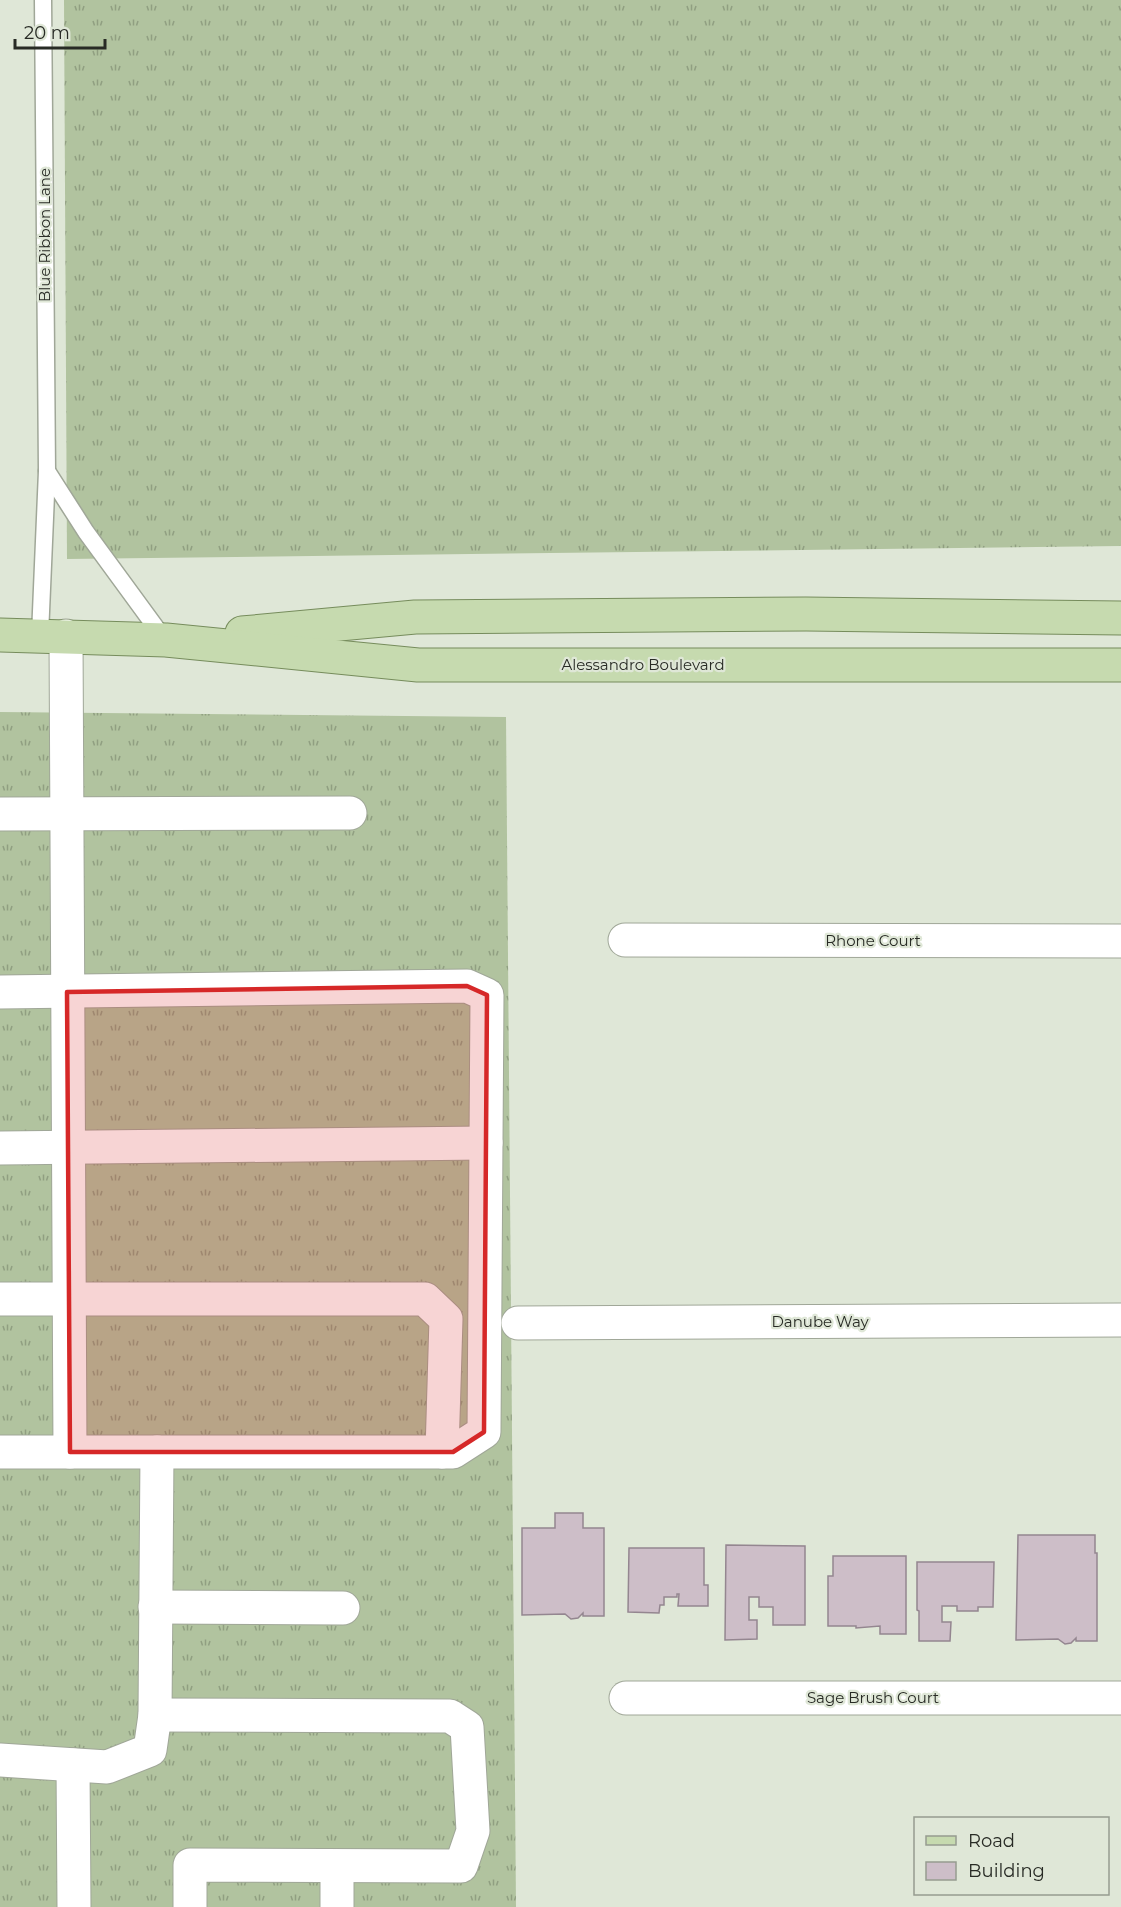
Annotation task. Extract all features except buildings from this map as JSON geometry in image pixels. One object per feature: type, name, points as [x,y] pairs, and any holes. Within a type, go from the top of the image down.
[{"type":"main road","name":"Alessandro Boulevard","points":[[165,640],[415,617],[806,614],[1121,618]]},
{"type":"main road","name":"Alessandro Boulevard","points":[[0,635],[165,640],[418,666],[1121,665]]},
{"type":"street","points":[[53,636],[67,813],[70,1452]]},
{"type":"street","points":[[0,814],[350,813]]},
{"type":"street","name":"Rhone Court","points":[[625,940],[1121,941]]},
{"type":"street","points":[[0,992],[467,986],[487,995],[484,1432],[453,1452],[0,1452]]},
{"type":"street","points":[[0,1148],[486,1143]]},
{"type":"street","points":[[0,1299],[425,1299],[446,1319],[442,1452]]},
{"type":"street","name":"Danube Way","points":[[518,1323],[1121,1320]]},
{"type":"street","points":[[0,1760],[107,1767],[150,1750],[155,1715],[157,1452]]},
{"type":"street","points":[[156,1607],[342,1608]]},
{"type":"street","name":"Sage Brush Court","points":[[626,1698],[1121,1698]]},
{"type":"street","points":[[155,1715],[450,1716],[467,1726],[473,1831],[461,1866],[190,1865],[190,1907]]},
{"type":"street","points":[[73,1765],[74,1907]]},
{"type":"street","points":[[337,1866],[337,1907]]},
{"type":"lane","name":"Blue Ribbon Lane","points":[[43,0],[47,471],[53,636]]},
{"type":"lane","points":[[47,471],[86,532],[165,640]]},
{"type":"highlighted area","points":[[467,986],[487,995],[484,1432],[453,1452],[70,1452],[67,992]]},
{"type":"green space","points":[[64,0],[1121,0],[1121,546],[67,559]]},
{"type":"green space","points":[[0,712],[506,717],[516,1907],[0,1907]]}]
